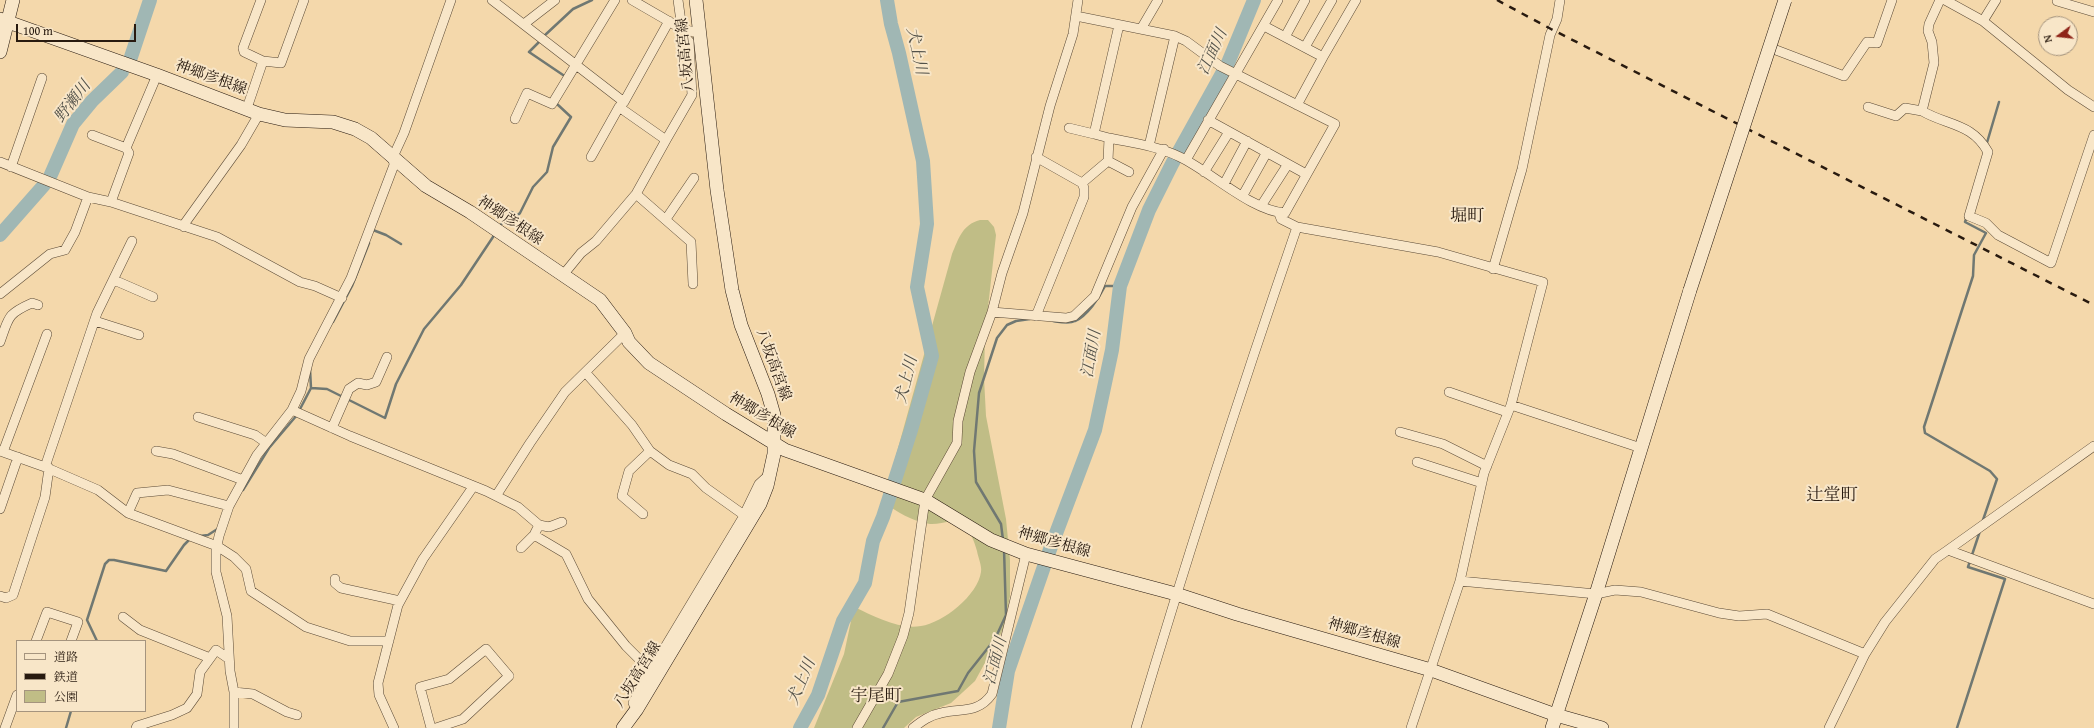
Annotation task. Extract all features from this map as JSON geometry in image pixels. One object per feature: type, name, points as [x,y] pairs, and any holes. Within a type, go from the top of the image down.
[{"type":"main road","points":[[0,52],[4,21],[13,0]]},
{"type":"main road","name":"八坂高宮線","points":[[623,728],[637,709],[760,504],[780,447],[773,408],[741,325],[726,263],[694,37],[696,0]]},
{"type":"main road","points":[[1552,728],[1596,594],[1690,290],[1785,0]]},
{"type":"main road","name":"神郷彦根線","points":[[4,21],[157,75],[247,108],[259,114],[285,120],[333,122],[355,129],[371,138],[426,186],[470,212],[600,300],[629,342],[649,363],[780,447],[922,498],[991,540],[1026,554],[1176,594],[1244,616],[1431,670],[1556,715],[1602,728]]},
{"type":"street","points":[[261,0],[243,48],[244,52],[263,61],[281,63],[304,0]]},
{"type":"street","points":[[234,728],[234,692],[229,659],[227,616],[216,572],[217,546],[228,506],[266,442],[296,412],[309,359],[342,298],[351,278],[394,165],[393,157],[404,133],[451,0]]},
{"type":"street","points":[[492,0],[577,64],[621,104],[666,140]]},
{"type":"street","points":[[524,24],[555,0]]},
{"type":"street","points":[[515,119],[527,93],[552,104],[615,0]]},
{"type":"street","points":[[563,275],[581,253],[596,241],[636,194],[692,95],[694,37],[632,0]]},
{"type":"street","points":[[678,0],[682,29]]},
{"type":"street","points":[[857,728],[888,674],[903,636],[909,613],[922,498],[957,442],[958,421],[970,372],[992,312],[1002,273],[1023,212],[1050,106],[1073,34],[1078,0]]},
{"type":"street","points":[[1141,29],[1158,0]]},
{"type":"street","points":[[992,312],[1066,318],[1074,316],[1095,296],[1132,207],[1208,120],[1232,72],[1264,26],[1278,0]]},
{"type":"street","points":[[1285,36],[1305,0]]},
{"type":"street","points":[[1305,47],[1332,0]]},
{"type":"street","points":[[1297,105],[1356,0]]},
{"type":"street","points":[[1493,269],[1522,169],[1550,35],[1557,19],[1560,0]]},
{"type":"street","points":[[1776,50],[1844,76],[1867,42],[1877,43],[1892,0]]},
{"type":"street","points":[[1922,111],[1934,63],[1932,42],[1928,31],[1929,24],[1940,0]]},
{"type":"street","points":[[1945,0],[1983,21],[2068,90],[2094,107]]},
{"type":"street","points":[[1983,21],[1996,0]]},
{"type":"street","points":[[2057,1],[2094,12]]},
{"type":"street","points":[[1070,128],[1149,146],[1176,155],[1261,206],[1279,213],[1285,213],[1335,124],[1220,66],[1186,41],[1175,36],[1076,16]]},
{"type":"street","points":[[592,157],[669,22]]},
{"type":"street","points":[[1094,134],[1119,25]]},
{"type":"street","points":[[1264,26],[1323,57]]},
{"type":"street","points":[[1149,146],[1175,36]]},
{"type":"street","points":[[247,108],[263,61]]},
{"type":"street","points":[[126,148],[157,75]]},
{"type":"street","points":[[11,167],[42,78]]},
{"type":"street","points":[[1868,107],[1896,116],[1905,108],[1922,111],[1936,119],[1968,130],[1981,139],[1988,152],[1969,216],[1986,223],[1998,235],[2052,263],[2094,135]]},
{"type":"street","points":[[184,226],[241,145],[259,114]]},
{"type":"street","points":[[1208,120],[1306,174]]},
{"type":"street","points":[[1204,172],[1229,132]]},
{"type":"street","points":[[92,135],[126,148],[129,153],[111,202]]},
{"type":"street","points":[[1082,183],[1108,161],[1109,138]]},
{"type":"street","points":[[1224,184],[1247,142]]},
{"type":"street","points":[[1243,195],[1267,152]]},
{"type":"street","points":[[1036,157],[1082,183],[1084,188],[1084,197],[1036,316]]},
{"type":"street","points":[[1108,161],[1129,172]]},
{"type":"street","points":[[0,162],[88,197],[111,202],[222,240],[300,282],[315,286],[342,298]]},
{"type":"street","points":[[1261,206],[1288,164]]},
{"type":"street","points":[[666,219],[694,178]]},
{"type":"street","points":[[636,194],[691,242],[693,284]]},
{"type":"street","points":[[0,294],[50,254],[65,250],[75,232],[88,197]]},
{"type":"street","points":[[1279,213],[1281,219],[1296,227],[1438,252],[1493,269],[1543,282],[1509,409],[1486,466],[1460,581],[1411,728]]},
{"type":"street","points":[[1136,728],[1176,594],[1256,344],[1296,227]]},
{"type":"street","points":[[0,596],[6,598],[13,595],[45,497],[47,468],[95,321],[132,242]]},
{"type":"street","points":[[114,280],[153,297]]},
{"type":"street","points":[[0,342],[12,313],[32,303],[38,305]]},
{"type":"street","points":[[95,321],[139,336]]},
{"type":"street","points":[[496,496],[530,443],[566,392],[624,333]]},
{"type":"street","points":[[47,334],[1,451],[47,468],[98,490],[128,513],[191,538],[217,546],[234,557],[246,569],[252,591],[297,622],[350,641],[389,641]]},
{"type":"street","points":[[332,428],[344,399],[353,385],[358,383],[367,385],[376,382],[387,357]]},
{"type":"street","points":[[586,373],[632,425],[650,451],[669,465],[692,474],[706,488],[744,515]]},
{"type":"street","points":[[1449,392],[1641,448]]},
{"type":"street","points":[[296,412],[496,496],[518,507],[539,524],[549,527],[562,522]]},
{"type":"street","points":[[198,417],[255,435],[266,442]]},
{"type":"street","points":[[1400,432],[1443,444],[1486,466]]},
{"type":"street","points":[[1829,728],[1865,654],[1885,622],[1936,559],[2094,446]]},
{"type":"street","points":[[156,451],[173,454],[243,480]]},
{"type":"street","points":[[643,514],[622,496],[629,471],[650,451]]},
{"type":"street","points":[[0,509],[18,457]]},
{"type":"street","points":[[1417,462],[1482,483]]},
{"type":"street","points":[[637,709],[634,703],[651,671],[744,515],[759,484],[770,474]]},
{"type":"street","points":[[394,728],[379,695],[378,683],[400,602],[423,559],[473,487]]},
{"type":"street","points":[[128,513],[137,493],[168,490],[228,506]]},
{"type":"street","points":[[521,548],[534,534],[539,524]]},
{"type":"street","points":[[534,534],[566,554],[588,599],[626,646],[651,671]]},
{"type":"street","points":[[1948,550],[2094,604]]},
{"type":"street","points":[[913,728],[927,717],[977,708],[988,700],[992,694],[1026,554]]},
{"type":"street","points":[[335,579],[335,583],[341,588],[400,602]]},
{"type":"street","points":[[1460,581],[1596,594],[1615,590],[1641,592],[1719,613],[1739,616],[1767,614],[1865,654]]},
{"type":"street","points":[[36,640],[47,612],[78,622],[71,640]]},
{"type":"street","points":[[123,617],[140,630],[210,658]]},
{"type":"street","points":[[431,728],[420,687],[449,680],[486,649],[509,676],[463,719],[436,728]]},
{"type":"street","points":[[136,728],[147,722],[172,715],[187,708],[197,694],[200,672],[216,650],[229,659]]},
{"type":"street","points":[[234,692],[252,694],[287,712],[297,715]]},
{"type":"street","points":[[5,728],[16,698]]},
{"type":"green space","points":[[988,220],[994,227],[996,235],[985,335],[984,378],[986,416],[1006,519],[1010,560],[1010,596],[1004,628],[975,681],[951,703],[916,717],[904,728],[814,728],[844,654],[854,607],[895,624],[913,627],[930,624],[949,614],[966,598],[973,590],[981,572],[977,551],[970,533],[965,527],[955,522],[930,524],[917,521],[883,502],[952,254],[965,229],[974,222]]},
{"type":"waterway","name":"野瀬川","points":[[131,57],[150,0]]},
{"type":"waterway","points":[[544,36],[573,9],[592,0]]},
{"type":"waterway","name":"犬上川","points":[[800,728],[818,695],[843,621],[865,583],[873,541],[883,517],[911,430],[932,356],[917,287],[927,224],[923,161],[891,24],[887,0]]},
{"type":"waterway","name":"江面川","points":[[999,728],[1008,671],[1049,552],[1095,430],[1112,350],[1120,286],[1149,210],[1172,164],[1228,63],[1254,0]]},
{"type":"waterway","points":[[540,41],[529,52],[566,77]]},
{"type":"waterway","name":"野瀬川","points":[[49,179],[73,124],[92,101],[122,72]]},
{"type":"waterway","points":[[1986,146],[1999,102]]},
{"type":"waterway","points":[[499,227],[511,212],[518,215],[520,213],[533,187],[547,172],[553,147],[571,117],[557,104]]},
{"type":"waterway","name":"野瀬川","points":[[0,235],[44,185]]},
{"type":"waterway","points":[[1967,216],[1965,222],[1986,233],[1974,255],[1973,276],[1924,427],[1925,433],[1990,471],[1997,479],[1983,520]]},
{"type":"waterway","points":[[372,232],[373,230],[386,235],[401,244]]},
{"type":"waterway","points":[[311,388],[327,389],[385,418],[396,384],[424,329],[461,285],[495,234]]},
{"type":"waterway","points":[[333,322],[352,286],[369,243]]},
{"type":"waterway","points":[[1053,321],[1067,323],[1079,319],[1096,301],[1105,286],[1120,286]]},
{"type":"waterway","points":[[1003,540],[1001,524],[976,482],[974,451],[979,393],[997,338],[1007,325],[1016,321],[1030,319]]},
{"type":"waterway","points":[[299,411],[311,388],[310,369]]},
{"type":"waterway","points":[[243,490],[269,448],[297,415]]},
{"type":"waterway","points":[[200,536],[208,535],[219,528]]},
{"type":"waterway","points":[[1957,728],[2005,579],[1968,567],[1980,531]]},
{"type":"waterway","points":[[97,640],[87,620],[105,564],[109,560],[114,560],[166,571],[190,539]]},
{"type":"waterway","points":[[883,728],[898,702],[958,691],[968,673],[995,639],[1006,615],[1004,549]]},
{"type":"waterway","points":[[66,728],[71,712]]},
{"type":"railway","points":[[1497,0],[1551,29],[2094,305]]},
{"type":"district","name":"堀町","points":[[1467,217]]},
{"type":"district","name":"辻堂町","points":[[1832,496]]},
{"type":"district","name":"宇尾町","points":[[876,697]]}]
